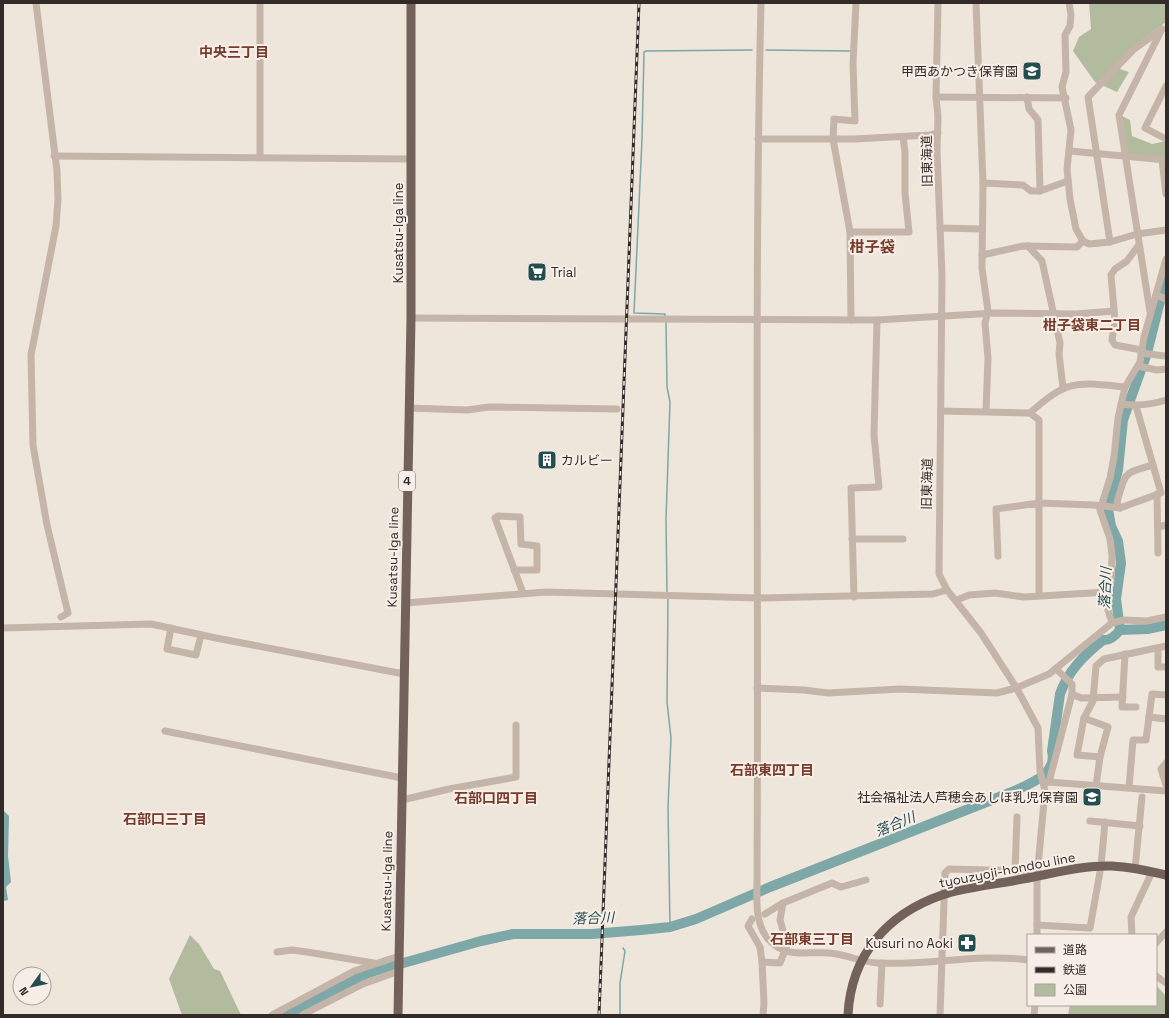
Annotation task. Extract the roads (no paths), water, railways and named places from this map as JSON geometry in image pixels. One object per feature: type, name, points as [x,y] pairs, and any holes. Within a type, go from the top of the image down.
[{"type":"main road","name":"Kusatsu-Iga line","points":[[398,1015],[411,318],[411,3]]},
{"type":"main road","name":"tyouzyoji-hondou line","points":[[848,1015],[855,977],[862,959],[878,934],[909,910],[943,895],[1101,866],[1136,869],[1166,875]]},
{"type":"street","points":[[36,3],[49,95],[54,156],[57,171],[56,226],[31,355],[33,445],[47,525],[68,613],[61,617]]},
{"type":"street","points":[[260,3],[260,157]]},
{"type":"street","points":[[761,3],[758,139],[757,320],[758,901],[760,922],[762,929],[769,940],[785,951],[799,954],[841,954],[882,963],[941,962],[1002,958],[1027,960]]},
{"type":"street","points":[[851,320],[850,232],[833,139],[834,119],[855,121],[853,64],[856,3]]},
{"type":"street","name":"旧東海道","points":[[938,3],[936,97],[938,117],[942,317],[939,470],[939,574],[947,590],[957,600],[982,633],[1024,700],[1038,728],[1040,771],[1045,782],[1044,804],[1033,878],[1037,934]]},
{"type":"street","points":[[976,3],[981,97],[983,183],[982,255],[987,314],[985,323],[988,358],[986,411]]},
{"type":"street","points":[[1069,3],[1071,21],[1065,36],[1066,72],[1062,87],[1066,98],[1071,130],[1070,151],[1067,168],[1076,229],[1083,241],[1090,244],[1110,242],[1137,234],[1166,230]]},
{"type":"street","points":[[1110,242],[1088,97],[1133,50],[1164,28]]},
{"type":"street","points":[[1151,316],[1138,246],[1119,115],[1164,28]]},
{"type":"street","points":[[1166,86],[1145,128],[1166,139]]},
{"type":"street","points":[[936,97],[1066,98]]},
{"type":"street","points":[[1028,97],[1029,109],[1038,120],[1040,191]]},
{"type":"street","points":[[758,139],[903,137],[938,133]]},
{"type":"street","points":[[850,232],[909,232],[905,193],[905,152],[903,137]]},
{"type":"street","points":[[1070,151],[1164,160],[1166,194]]},
{"type":"street","points":[[54,156],[410,159]]},
{"type":"street","points":[[983,183],[1023,185],[1031,190],[1040,191],[1068,181]]},
{"type":"street","points":[[940,228],[982,229]]},
{"type":"street","points":[[982,255],[1028,246],[1077,247],[1083,241]]},
{"type":"street","points":[[1028,246],[1042,260],[1060,343],[1059,354],[1063,388]]},
{"type":"street","points":[[1138,246],[1128,262],[1115,269],[1111,275],[1115,321],[1112,340],[1115,345],[1144,353],[1165,356]]},
{"type":"street","points":[[1112,623],[1108,610],[1108,592],[1111,582],[1112,555],[1110,539],[1100,510],[1114,457],[1118,418],[1125,387],[1141,367],[1151,316],[1160,297],[1166,259]]},
{"type":"street","points":[[411,318],[878,320],[987,314],[1114,311]]},
{"type":"street","points":[[854,597],[851,488],[878,487],[874,435],[878,320]]},
{"type":"street","points":[[1141,367],[1157,370],[1166,368]]},
{"type":"street","points":[[1030,413],[1048,397],[1063,388],[1079,383],[1094,383],[1125,387]]},
{"type":"street","points":[[1121,404],[1136,406],[1154,404],[1166,400]]},
{"type":"street","points":[[998,556],[996,509],[1039,503],[1120,508],[1161,493],[1136,406]]},
{"type":"street","points":[[409,408],[467,410],[489,407],[617,409]]},
{"type":"street","points":[[941,411],[1030,413],[1039,420],[1039,595]]},
{"type":"street","points":[[1120,508],[1117,502],[1126,475],[1132,471],[1153,465]]},
{"type":"street","points":[[1157,494],[1158,553]]},
{"type":"street","points":[[514,570],[537,570],[537,546],[521,544],[520,517],[498,516],[495,518],[514,570],[524,594]]},
{"type":"street","points":[[1158,527],[1166,525]]},
{"type":"street","points":[[852,539],[903,539]]},
{"type":"street","points":[[405,603],[524,594],[629,594],[758,598],[933,594],[947,590]]},
{"type":"street","points":[[957,600],[969,595],[996,593],[1024,597],[1108,592]]},
{"type":"street","points":[[757,688],[804,690],[828,693],[900,689],[998,693],[1016,688],[1056,669],[1112,623],[1124,620],[1147,621],[1166,617]]},
{"type":"street","points":[[3,628],[151,624],[404,674]]},
{"type":"street","points":[[168,628],[167,649],[196,655],[201,635]]},
{"type":"street","points":[[1100,757],[1076,755],[1084,718],[1093,699],[1096,666],[1104,659],[1166,646]]},
{"type":"street","points":[[1158,648],[1158,667],[1166,667]]},
{"type":"street","points":[[1125,654],[1122,706],[1136,707]]},
{"type":"street","points":[[1056,669],[1072,684],[1072,694],[1045,782],[1166,791]]},
{"type":"street","points":[[1072,694],[1081,698],[1093,699],[1123,697]]},
{"type":"street","points":[[1129,788],[1134,740],[1146,740],[1152,694],[1166,695]]},
{"type":"street","points":[[1149,717],[1166,719]]},
{"type":"street","points":[[1084,718],[1108,727],[1100,757],[1096,786]]},
{"type":"street","points":[[402,800],[449,789],[516,778],[516,725]]},
{"type":"street","points":[[165,731],[402,778]]},
{"type":"street","points":[[1166,763],[1161,769],[1166,785]]},
{"type":"street","points":[[1136,869],[1142,797]]},
{"type":"street","points":[[1015,870],[1017,817]]},
{"type":"street","points":[[1090,820],[1140,826]]},
{"type":"street","points":[[1037,925],[1090,928],[1101,866],[1105,822]]},
{"type":"street","points":[[940,1015],[943,895],[945,873],[949,869],[1015,870],[1027,871],[1033,878]]},
{"type":"street","points":[[1132,934],[1133,928],[1131,917],[1152,872]]},
{"type":"street","points":[[765,914],[783,903],[832,883],[841,887],[866,880]]},
{"type":"street","points":[[762,962],[780,962],[785,951],[787,940],[780,920],[783,903]]},
{"type":"street","points":[[752,919],[749,921],[748,926],[760,947],[762,962],[764,1003],[763,1015]]},
{"type":"street","points":[[1157,942],[1166,932]]},
{"type":"street","points":[[277,952],[292,950],[374,964],[399,964]]},
{"type":"street","points":[[880,1004],[882,963]]},
{"type":"street","points":[[272,1015],[354,971],[374,964]]},
{"type":"street","points":[[302,1015],[399,964]]},
{"type":"water","points":[[3,810],[9,816],[8,856],[11,882],[6,887],[8,900],[3,901]]},
{"type":"waterway","points":[[665,316],[665,314],[634,313],[642,139],[644,52],[752,50]]},
{"type":"waterway","points":[[766,50],[850,51]]},
{"type":"waterway","name":"落合川","points":[[287,1015],[368,973],[481,941],[513,934],[592,934],[641,930],[670,927],[696,919],[770,887],[1012,792],[1041,778],[1051,766],[1053,759],[1052,751],[1060,694],[1067,678],[1077,664],[1089,652],[1103,640],[1108,640],[1120,630],[1116,599],[1121,563],[1118,541],[1111,526],[1108,509],[1118,470],[1123,420],[1147,353],[1166,277]]},
{"type":"waterway","points":[[666,322],[667,387],[670,402],[666,519],[667,594]]},
{"type":"waterway","points":[[668,597],[667,702],[671,738],[668,807],[670,927]]},
{"type":"waterway","points":[[1120,630],[1147,629],[1166,625]]},
{"type":"waterway","points":[[620,1015],[620,983],[625,951],[623,948]]},
{"type":"railway","points":[[599,1015],[639,3]]},
{"type":"place","name":"甲西あかつき保育園","points":[[1032,71]]},
{"type":"place","name":"Trial","points":[[537,272]]},
{"type":"place","name":"カルビー","points":[[547,460]]},
{"type":"place","name":"社会福祉法人芦穂会あしほ乳児保育園","points":[[1092,797]]},
{"type":"place","name":"Kusuri no Aoki","points":[[967,943]]},
{"type":"district","name":"中央三丁目","points":[[234,52]]},
{"type":"district","name":"柑子袋","points":[[872,246]]},
{"type":"district","name":"柑子袋東二丁目","points":[[1092,325]]},
{"type":"district","name":"石部東四丁目","points":[[772,770]]},
{"type":"district","name":"石部口四丁目","points":[[496,798]]},
{"type":"district","name":"石部口三丁目","points":[[165,819]]},
{"type":"district","name":"石部東三丁目","points":[[812,939]]}]
